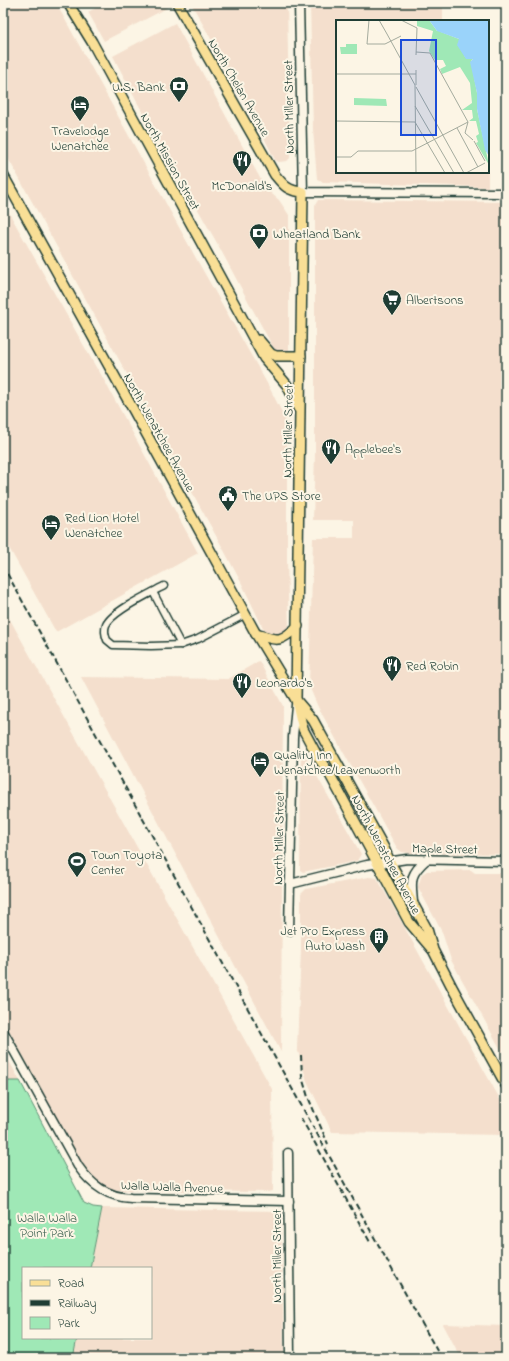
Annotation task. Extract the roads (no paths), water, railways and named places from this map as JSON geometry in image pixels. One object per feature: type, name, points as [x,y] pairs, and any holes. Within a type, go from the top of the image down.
[{"type":"main road","name":"North Mission Street","points":[[68,3],[92,42],[264,358],[287,385],[300,413]]},
{"type":"main road","name":"North Chelan Avenue","points":[[177,3],[275,174],[285,187],[294,192],[303,192]]},
{"type":"main road","name":"North Wenatchee Avenue","points":[[3,175],[256,634],[296,700],[313,720],[384,848],[390,862],[427,929],[433,950],[453,989],[506,1085]]},
{"type":"main road","name":"North Miller Street","points":[[296,700],[303,192]]},
{"type":"main road","name":"North Mission Street","points":[[250,332],[271,354],[276,356],[301,356]]},
{"type":"main road","points":[[256,634],[279,640],[287,636],[298,626]]},
{"type":"main road","name":"North Wenatchee Avenue","points":[[296,700],[303,729],[318,757],[329,773],[409,922],[433,950]]},
{"type":"street","name":"North Miller Street","points":[[299,3],[303,192]]},
{"type":"street","points":[[303,192],[506,193]]},
{"type":"street","points":[[164,586],[123,609],[108,621],[105,631],[106,640],[113,645],[181,645],[198,639],[246,614]]},
{"type":"street","points":[[153,592],[181,645]]},
{"type":"street","name":"North Miller Street","points":[[289,931],[292,738],[296,700]]},
{"type":"street","name":"Maple Street","points":[[290,884],[377,864],[407,859],[506,861]]},
{"type":"street","points":[[413,903],[412,878],[417,868],[427,859]]},
{"type":"street","name":"Walla Walla Avenue","points":[[3,1031],[78,1166],[88,1180],[99,1189],[116,1196],[131,1198],[289,1201]]},
{"type":"street","name":"North Miller Street","points":[[288,1153],[290,1358]]},
{"type":"railway","points":[[3,566],[441,1358]]},
{"type":"railway","points":[[301,1055],[302,1077],[308,1097],[328,1144]]},
{"type":"railway","points":[[301,1118],[370,1242]]},
{"type":"place","name":"U.S. Bank","points":[[179,103]]},
{"type":"place","name":"Travelodge Wenatchee","points":[[80,122]]},
{"type":"place","name":"McDonald's","points":[[242,177]]},
{"type":"place","name":"Wheatland Bank","points":[[259,250]]},
{"type":"place","name":"Albertsons","points":[[392,316]]},
{"type":"place","name":"Applebee's","points":[[331,465]]},
{"type":"place","name":"The UPS Store","points":[[228,512]]},
{"type":"place","name":"Red Lion Hotel Wenatchee","points":[[51,541]]},
{"type":"place","name":"Red Robin","points":[[392,682]]},
{"type":"place","name":"Leonardo's","points":[[242,699]]},
{"type":"place","name":"Quality Inn Wenatchee/Leavenworth","points":[[260,778]]},
{"type":"place","name":"Town Toyota Center","points":[[77,878]]},
{"type":"place","name":"Jet Pro Express Auto Wash","points":[[379,954]]},
{"type":"park label","name":"Walla Walla Point Park","points":[[47,1224]]}]
